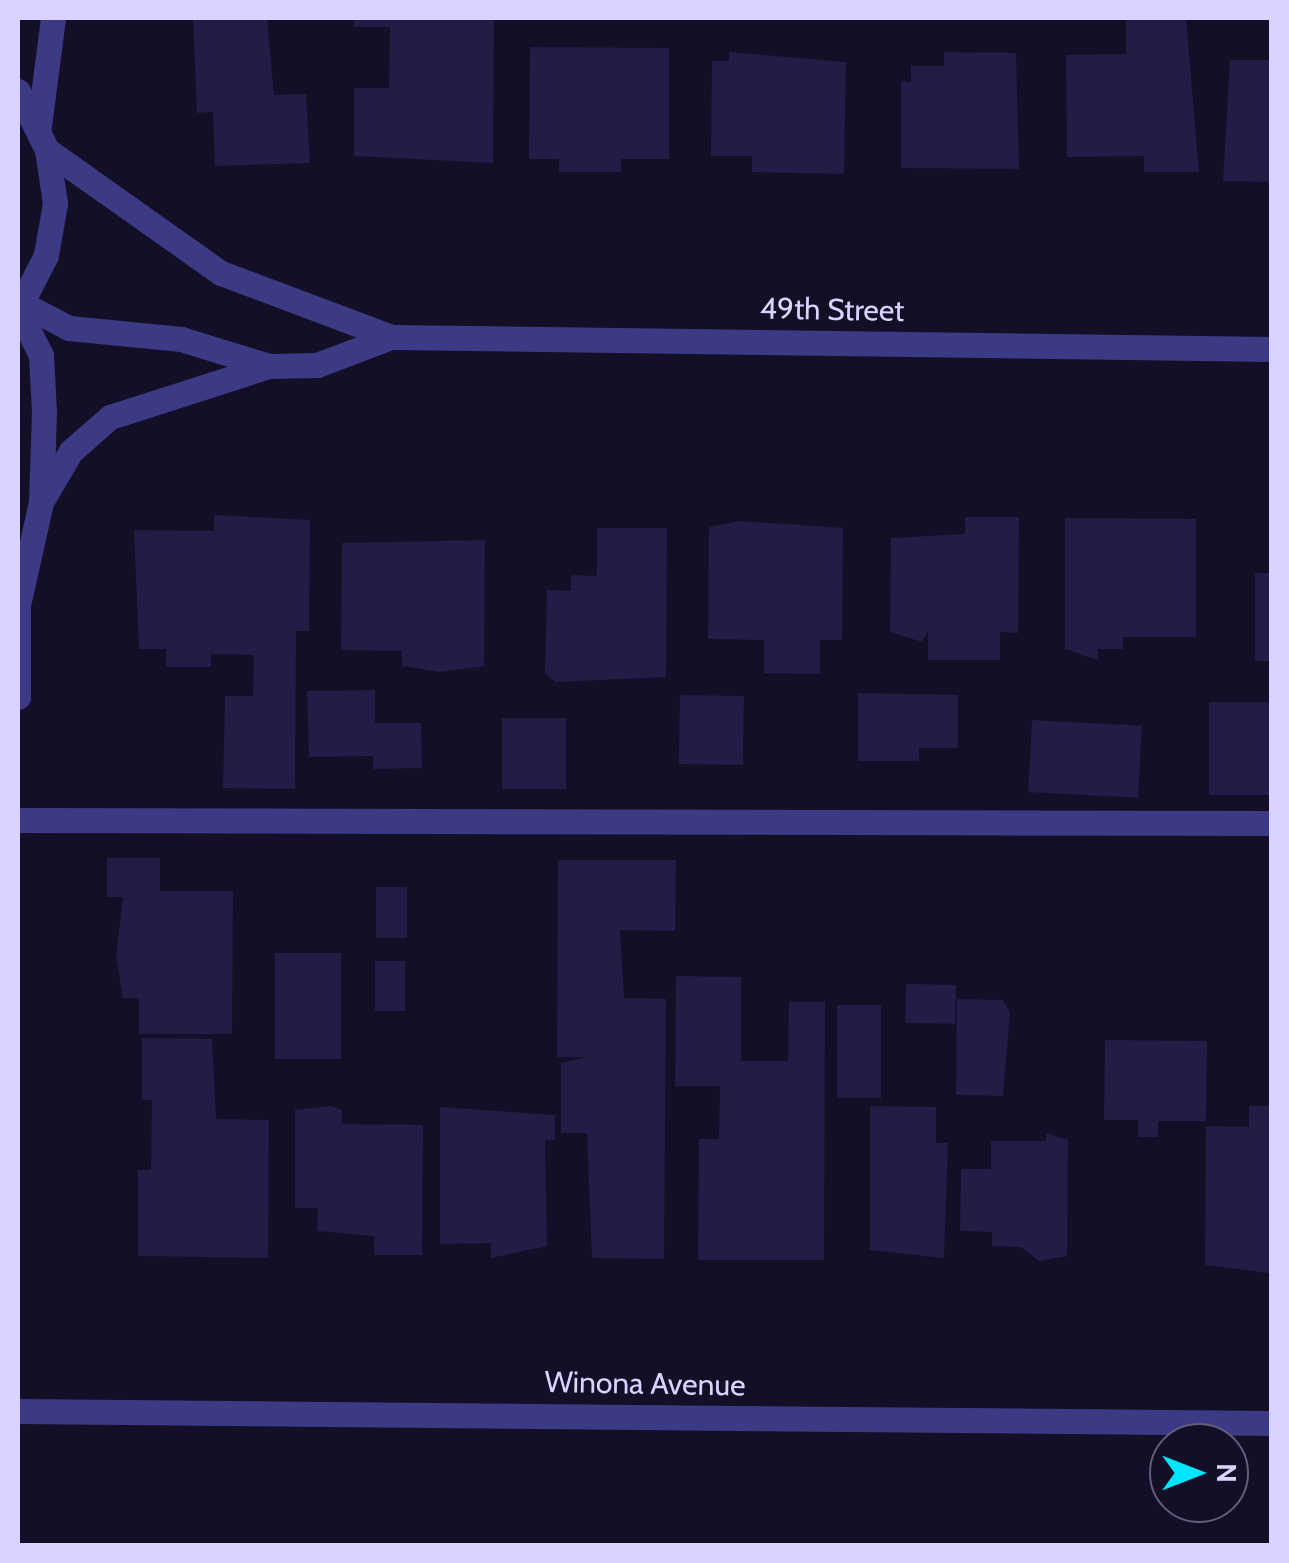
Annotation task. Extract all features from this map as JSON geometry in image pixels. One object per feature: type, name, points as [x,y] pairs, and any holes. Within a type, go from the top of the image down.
[{"type":"street","points":[[18,698],[18,604],[41,502],[41,355],[19,308],[46,255],[55,203],[43,138],[53,18]]},
{"type":"street","points":[[18,91],[43,138]]},
{"type":"street","name":"49th Street","points":[[43,138],[221,273],[391,337],[1272,349]]},
{"type":"street","name":"49th Street","points":[[19,308],[69,328],[181,339],[269,366],[317,365],[391,337]]},
{"type":"street","points":[[41,502],[70,450],[110,417],[269,366]]},
{"type":"street","points":[[18,820],[1272,823]]},
{"type":"street","name":"Winona Avenue","points":[[18,1411],[1272,1422]]},
{"type":"building","points":[[193,18],[267,18],[274,95],[306,94],[310,163],[215,166],[213,112],[197,113]]},
{"type":"building","points":[[354,18],[494,18],[493,163],[354,156],[354,88],[389,88],[390,27],[354,27]]},
{"type":"building","points":[[1126,18],[1186,18],[1199,172],[1144,172],[1144,156],[1067,157],[1066,55],[1126,54]]},
{"type":"building","points":[[530,47],[669,48],[669,159],[621,159],[621,172],[559,172],[559,159],[529,159]]},
{"type":"building","points":[[729,52],[846,62],[844,174],[752,172],[752,156],[711,156],[712,61],[729,61]]},
{"type":"building","points":[[944,52],[1016,53],[1019,169],[901,168],[901,81],[911,82],[911,66],[944,66]]},
{"type":"building","points":[[1230,60],[1272,60],[1272,182],[1223,181]]},
{"type":"building","points":[[214,515],[310,520],[309,631],[296,631],[295,789],[223,788],[225,696],[253,696],[254,655],[211,654],[211,667],[166,667],[166,649],[139,649],[134,530],[214,531]]},
{"type":"building","points":[[965,517],[1019,517],[1018,633],[1000,632],[1000,660],[928,660],[928,632],[922,642],[890,632],[891,538],[965,534]]},
{"type":"building","points":[[1065,518],[1196,519],[1196,637],[1123,637],[1123,649],[1098,649],[1098,660],[1065,649]]},
{"type":"building","points":[[739,521],[843,528],[842,640],[820,640],[820,674],[764,673],[764,640],[708,639],[709,527]]},
{"type":"building","points":[[597,528],[667,528],[666,677],[556,682],[545,674],[547,590],[571,591],[571,575],[597,576]]},
{"type":"building","points":[[485,540],[484,666],[440,672],[402,666],[402,651],[341,650],[342,543]]},
{"type":"building","points":[[1255,573],[1272,573],[1272,661],[1255,661]]},
{"type":"building","points":[[375,690],[375,723],[421,723],[422,768],[373,769],[373,756],[309,757],[307,691]]},
{"type":"building","points":[[858,693],[958,695],[958,748],[919,748],[919,761],[858,761]]},
{"type":"building","points":[[680,695],[744,696],[743,765],[679,764]]},
{"type":"building","points":[[1209,702],[1272,702],[1272,795],[1209,795]]},
{"type":"building","points":[[502,718],[566,718],[566,789],[502,789]]},
{"type":"building","points":[[1032,720],[1142,726],[1138,798],[1028,792]]},
{"type":"building","points":[[107,858],[160,858],[160,891],[233,891],[232,1034],[139,1034],[139,998],[123,998],[116,956],[123,897],[107,897]]},
{"type":"building","points":[[558,860],[676,860],[675,931],[620,930],[624,998],[666,999],[664,1259],[592,1258],[587,1133],[561,1133],[561,1063],[587,1057],[557,1057]]},
{"type":"building","points":[[376,887],[407,887],[407,938],[376,938]]},
{"type":"building","points":[[275,953],[341,953],[341,1059],[275,1059]]},
{"type":"building","points":[[375,961],[405,961],[405,1011],[375,1011]]},
{"type":"building","points":[[676,976],[741,977],[741,1061],[788,1061],[789,1002],[825,1002],[824,1260],[698,1260],[699,1139],[719,1139],[720,1086],[675,1086]]},
{"type":"building","points":[[906,984],[956,985],[955,1024],[905,1023]]},
{"type":"building","points":[[957,999],[1003,1000],[1010,1013],[1003,1096],[956,1095]]},
{"type":"building","points":[[837,1005],[881,1005],[881,1098],[837,1098]]},
{"type":"building","points":[[142,1038],[212,1039],[216,1119],[269,1120],[268,1258],[138,1256],[138,1170],[151,1170],[152,1100],[142,1100]]},
{"type":"building","points":[[1105,1040],[1207,1041],[1206,1121],[1158,1121],[1158,1137],[1138,1137],[1138,1120],[1104,1120]]},
{"type":"building","points":[[331,1106],[342,1110],[342,1124],[423,1125],[422,1255],[374,1255],[374,1236],[317,1231],[318,1208],[295,1208],[295,1110]]},
{"type":"building","points":[[870,1106],[936,1107],[936,1143],[948,1143],[944,1258],[870,1250]]},
{"type":"building","points":[[1249,1106],[1272,1106],[1269,1273],[1205,1265],[1206,1126],[1249,1127]]},
{"type":"building","points":[[440,1107],[555,1115],[555,1140],[545,1140],[547,1246],[491,1258],[491,1243],[440,1244]]},
{"type":"building","points":[[1046,1133],[1068,1140],[1067,1256],[1039,1261],[1021,1247],[992,1246],[992,1232],[960,1231],[961,1169],[991,1169],[991,1141],[1046,1141]]}]
